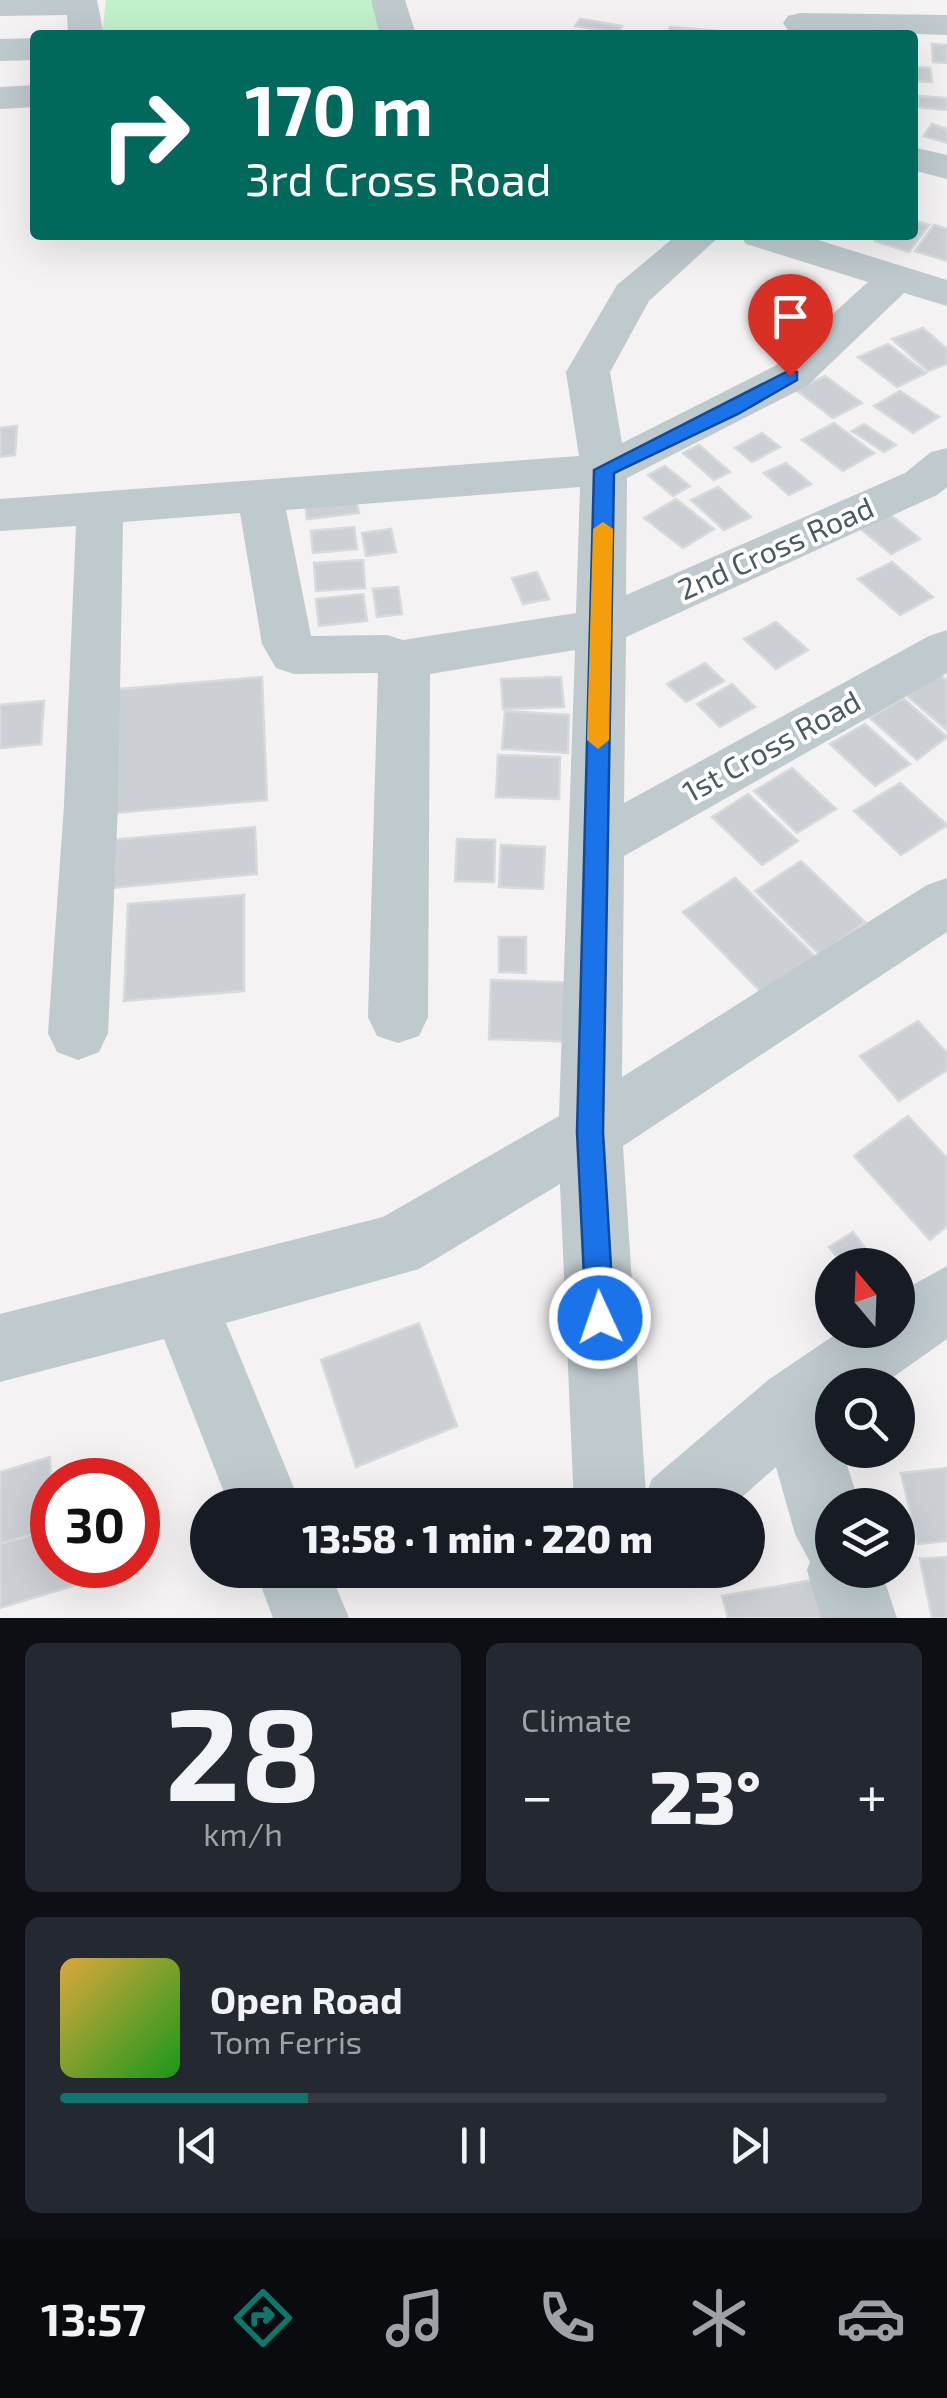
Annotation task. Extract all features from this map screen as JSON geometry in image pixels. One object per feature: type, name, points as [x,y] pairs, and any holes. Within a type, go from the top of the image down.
[{"type":"street","points":[[388,0],[397,30]]},
{"type":"street","points":[[0,6],[83,4],[86,30]]},
{"type":"street","points":[[800,19],[947,25]]},
{"type":"street","points":[[0,50],[30,50]]},
{"type":"street","points":[[0,72],[30,71]]},
{"type":"street","points":[[0,98],[30,96]]},
{"type":"street","points":[[918,160],[947,167]]},
{"type":"street","points":[[609,1488],[590,1132],[604,470],[588,372],[632,294],[695,240]]},
{"type":"street","points":[[776,240],[947,293]]},
{"type":"street","points":[[0,515],[604,470],[731,410],[790,376],[897,277]]},
{"type":"street","name":"2nd Cross Road","points":[[260,495],[286,644],[294,655],[386,654],[398,660],[600,627],[921,484],[947,463]]},
{"type":"street","points":[[78,1033],[92,805],[100,508]]},
{"type":"street","name":"1st Cross Road","points":[[596,845],[947,649]]},
{"type":"street","points":[[398,660],[404,674],[398,1017]]},
{"type":"street","points":[[0,1348],[396,1246],[590,1132],[947,902]]},
{"type":"street","points":[[698,1488],[793,1406],[947,1299]]},
{"type":"street","points":[[183,1301],[258,1488]]},
{"type":"street","points":[[793,1406],[818,1488]]},
{"type":"street","points":[[299,1588],[311,1618]]},
{"type":"street","points":[[850,1588],[859,1618]]},
{"type":"green space","points":[[106,0],[379,0],[382,30],[103,30]]},
{"type":"building","points":[[580,19],[622,26],[620,30],[600,30],[575,26]]},
{"type":"building","points":[[932,44],[947,45],[947,63],[933,62]]},
{"type":"building","points":[[918,67],[930,68],[932,82],[918,81]]},
{"type":"building","points":[[918,96],[947,98],[947,110],[918,107]]},
{"type":"building","points":[[932,124],[947,129],[947,143],[924,136]]},
{"type":"building","points":[[918,222],[929,225],[918,240]]},
{"type":"building","points":[[934,225],[947,229],[947,261],[915,251]]},
{"type":"building","points":[[876,240],[918,240],[909,252]]},
{"type":"building","points":[[923,328],[947,349],[947,364],[928,371],[892,339]]},
{"type":"building","points":[[888,344],[926,373],[897,387],[858,357]]},
{"type":"building","points":[[825,376],[862,403],[833,418],[796,390]]},
{"type":"building","points":[[900,391],[939,417],[913,433],[874,406]]},
{"type":"building","points":[[834,423],[874,453],[843,471],[802,440]]},
{"type":"building","points":[[864,424],[896,445],[884,452],[852,431]]},
{"type":"building","points":[[17,426],[15,455],[0,457],[0,428]]},
{"type":"building","points":[[762,433],[780,447],[752,462],[735,448]]},
{"type":"building","points":[[699,445],[730,472],[714,480],[683,453]]},
{"type":"building","points":[[786,463],[811,484],[789,495],[764,473]]},
{"type":"building","points":[[665,466],[690,486],[673,496],[648,475]]},
{"type":"building","points":[[718,487],[751,517],[724,530],[691,500]]},
{"type":"building","points":[[355,495],[359,513],[307,519],[305,501]]},
{"type":"building","points":[[676,499],[714,529],[683,548],[644,518]]},
{"type":"building","points":[[880,506],[920,539],[891,554],[851,521]]},
{"type":"building","points":[[354,527],[357,549],[313,553],[311,531]]},
{"type":"building","points":[[391,529],[396,552],[366,556],[362,533]]},
{"type":"building","points":[[363,560],[365,588],[316,591],[314,563]]},
{"type":"building","points":[[892,562],[933,597],[900,615],[858,579]]},
{"type":"building","points":[[537,572],[549,599],[523,604],[512,578]]},
{"type":"building","points":[[398,587],[402,614],[377,617],[373,589]]},
{"type":"building","points":[[363,594],[367,621],[319,626],[316,599]]},
{"type":"building","points":[[776,622],[808,650],[776,669],[744,639]]},
{"type":"building","points":[[705,663],[724,681],[686,702],[667,684]]},
{"type":"building","points":[[940,674],[947,681],[947,730],[906,695]]},
{"type":"building","points":[[262,677],[267,800],[103,814],[109,690]]},
{"type":"building","points":[[561,677],[564,707],[503,709],[501,679]]},
{"type":"building","points":[[732,684],[755,707],[720,727],[697,704]]},
{"type":"building","points":[[903,698],[947,737],[917,760],[870,718]]},
{"type":"building","points":[[44,701],[41,744],[0,748],[0,705]]},
{"type":"building","points":[[505,711],[569,715],[568,753],[502,749]]},
{"type":"building","points":[[865,724],[910,764],[875,786],[830,744]]},
{"type":"building","points":[[498,755],[560,757],[559,799],[496,797]]},
{"type":"building","points":[[792,768],[836,809],[797,833],[754,791]]},
{"type":"building","points":[[900,783],[947,825],[901,855],[854,811]]},
{"type":"building","points":[[748,794],[798,841],[762,865],[712,817]]},
{"type":"building","points":[[255,827],[257,874],[110,888],[112,840]]},
{"type":"building","points":[[457,839],[495,840],[494,882],[455,881]]},
{"type":"building","points":[[501,845],[545,847],[543,889],[499,887]]},
{"type":"building","points":[[801,861],[865,922],[820,955],[755,891]]},
{"type":"building","points":[[735,878],[822,963],[769,1000],[683,912]]},
{"type":"building","points":[[244,895],[244,991],[124,1001],[128,904]]},
{"type":"building","points":[[499,937],[526,937],[526,973],[499,972]]},
{"type":"building","points":[[491,980],[585,983],[585,1042],[489,1039]]},
{"type":"building","points":[[918,1021],[947,1053],[947,1070],[899,1101],[860,1056]]},
{"type":"building","points":[[908,1116],[947,1158],[947,1226],[930,1240],[854,1156]]},
{"type":"building","points":[[853,1232],[865,1248],[830,1248]]},
{"type":"building","points":[[419,1323],[457,1426],[356,1467],[321,1360]]},
{"type":"building","points":[[30,1463],[30,1535],[0,1544],[0,1472]]},
{"type":"building","points":[[947,1468],[947,1541],[918,1544],[915,1488],[905,1488],[901,1473]]},
{"type":"building","points":[[30,1535],[30,1588],[66,1588],[0,1608],[0,1544]]},
{"type":"building","points":[[947,1557],[947,1618],[932,1618],[920,1559]]},
{"type":"building","points":[[815,1579],[815,1588],[832,1588],[840,1618],[728,1618],[722,1596]]},
{"type":"slow traffic","points":[[598,740],[603,529]]},
{"type":"route","points":[[600,1318],[590,1132],[604,470],[731,410],[790,376]]}]
